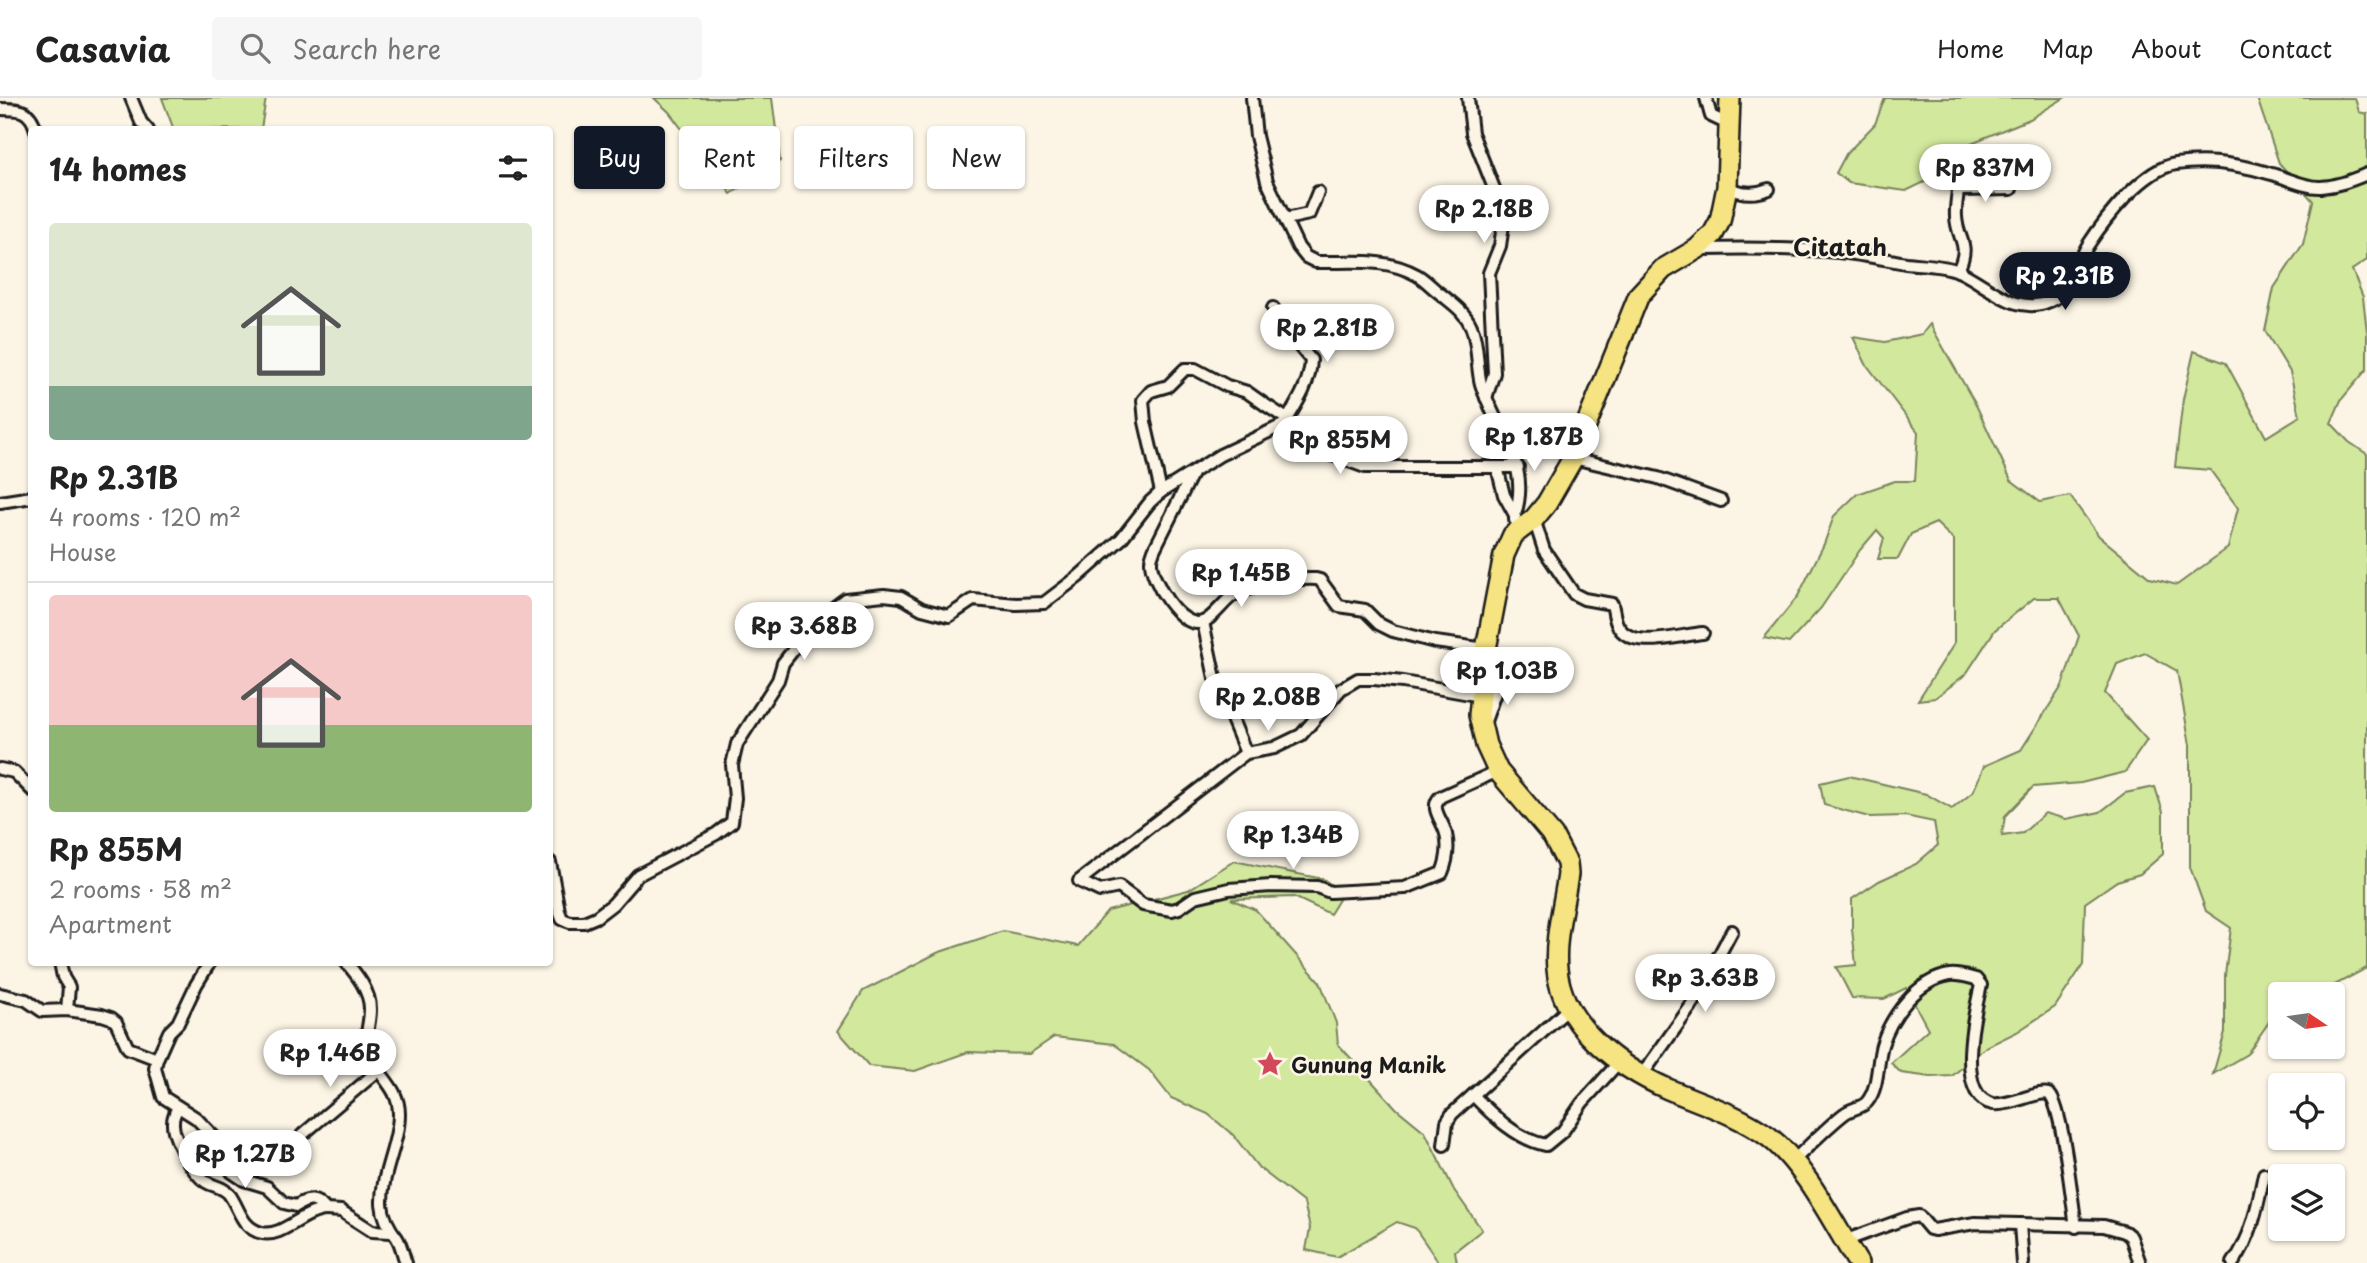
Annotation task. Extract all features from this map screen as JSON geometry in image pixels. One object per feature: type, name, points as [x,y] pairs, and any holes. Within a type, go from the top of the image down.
[{"type":"highway","points":[[1730,98],[1727,187],[1720,221],[1713,234],[1697,249],[1663,269],[1639,295],[1573,458],[1548,503],[1521,523],[1504,555],[1486,649],[1479,715],[1481,729],[1498,771],[1553,835],[1567,863],[1568,874],[1556,967],[1559,988],[1568,1009],[1595,1041],[1620,1062],[1667,1088],[1750,1124],[1783,1149],[1857,1263]]},
{"type":"street","points":[[131,98],[142,126]]},
{"type":"street","points":[[1252,98],[1256,136],[1267,181],[1298,247],[1310,260],[1386,263],[1420,276],[1464,313],[1476,344],[1480,383],[1504,440],[1512,448],[1518,467],[1521,523]]},
{"type":"street","points":[[1468,98],[1472,133],[1499,201],[1503,225],[1500,246],[1489,273],[1488,283],[1494,373],[1486,398]]},
{"type":"street","points":[[1706,98],[1711,116],[1730,125]]},
{"type":"street","points":[[0,109],[24,111],[30,114],[34,126]]},
{"type":"street","points":[[1697,249],[1837,252],[1958,271],[2004,299],[2035,304],[2058,297],[2066,288],[2087,246],[2119,205],[2144,180],[2173,164],[2223,163],[2256,169],[2319,187],[2342,184],[2367,174]]},
{"type":"street","points":[[1958,271],[1965,252],[1957,227],[1959,184],[2011,189]]},
{"type":"street","points":[[1727,187],[1746,193],[1760,193],[1769,189]]},
{"type":"street","points":[[1286,219],[1309,214],[1318,192]]},
{"type":"street","points":[[553,878],[562,919],[584,922],[613,904],[638,875],[716,834],[732,822],[735,798],[732,765],[737,744],[778,680],[783,663],[816,621],[845,599],[884,595],[901,597],[922,609],[949,616],[972,600],[1016,604],[1044,603],[1121,539],[1161,492],[1193,471],[1285,422],[1304,391],[1311,372],[1311,360],[1290,335],[1273,308]]},
{"type":"street","points":[[1161,492],[1145,422],[1143,400],[1152,391],[1168,386],[1185,369],[1195,369],[1227,386],[1247,392],[1327,453],[1364,467],[1518,467]]},
{"type":"street","points":[[1573,458],[1657,478],[1721,501]]},
{"type":"street","points":[[1497,467],[1504,495],[1521,523],[1544,550],[1574,594],[1584,599],[1612,604],[1617,625],[1636,640],[1648,641],[1703,632]]},
{"type":"street","points":[[1193,471],[1154,550],[1151,562],[1154,576],[1170,605],[1185,619],[1195,623],[1203,622],[1228,600],[1247,588],[1316,579],[1320,580],[1335,603],[1344,608],[1365,610],[1378,624],[1393,631],[1436,642],[1486,649]]},
{"type":"street","points":[[0,502],[28,498]]},
{"type":"street","points":[[1203,622],[1214,678],[1245,753]]},
{"type":"street","points":[[1481,729],[1490,710],[1497,674]]},
{"type":"street","points":[[1481,696],[1403,682],[1358,679],[1341,689],[1308,730],[1274,748],[1245,753],[1079,881],[1100,891],[1119,887],[1143,905],[1172,910],[1195,897],[1229,889],[1271,886],[1317,887],[1330,891],[1405,888],[1442,873],[1445,866],[1446,834],[1435,807],[1436,802],[1440,797],[1498,771]]},
{"type":"street","points":[[0,769],[13,772],[28,786]]},
{"type":"street","points":[[1642,1075],[1694,1002],[1732,931]]},
{"type":"street","points":[[61,966],[62,977],[69,987],[66,1010]]},
{"type":"street","points":[[208,966],[178,1023],[169,1032],[157,1059],[155,1068],[163,1097],[195,1118],[218,1141],[232,1172],[244,1180],[267,1187],[284,1203],[296,1206],[306,1199],[313,1200],[326,1210]]},
{"type":"street","points":[[348,966],[359,978],[369,1001],[370,1013],[366,1031],[369,1052],[398,1099],[398,1127],[387,1168],[382,1202],[391,1231],[398,1239],[406,1263]]},
{"type":"street","points":[[1793,1161],[1847,1111],[1868,1101],[1873,1094],[1882,1045],[1891,1025],[1913,994],[1930,982],[1950,975],[1976,979],[1981,985],[1968,1052],[1972,1079],[1980,1097],[1991,1104],[2009,1104],[2039,1093],[2050,1094],[2059,1115],[2076,1227]]},
{"type":"street","points":[[0,994],[26,1000],[42,1011],[66,1010],[114,1019],[128,1048],[157,1059]]},
{"type":"street","points":[[1444,1145],[1447,1122],[1452,1114],[1568,1009]]},
{"type":"street","points":[[1473,1095],[1492,1114],[1518,1133],[1546,1144],[1563,1131],[1620,1062]]},
{"type":"street","points":[[302,1135],[379,1070]]},
{"type":"street","points":[[178,1107],[173,1126],[180,1148],[205,1182],[216,1185],[230,1196],[243,1221],[252,1229],[260,1233],[279,1232],[315,1210],[326,1210],[341,1211],[372,1231],[391,1231]]},
{"type":"street","points":[[2233,1263],[2242,1251],[2249,1232],[2264,1174]]},
{"type":"street","points":[[1844,1241],[1919,1216],[1934,1230],[1975,1223],[2104,1226],[2125,1231],[2131,1237],[2140,1263]]},
{"type":"street","points":[[2020,1225],[2023,1263]]},
{"type":"green space","points":[[162,98],[266,98],[261,126],[172,126]]},
{"type":"green space","points":[[654,98],[772,98],[776,126],[680,126]]},
{"type":"green space","points":[[1885,98],[2064,98],[2030,119],[1954,150],[1933,178],[1906,191],[1849,183],[1836,173],[1846,154],[1875,124]]},
{"type":"green space","points":[[2257,98],[2355,98],[2359,112],[2367,114],[2367,260],[2352,270],[2363,297],[2367,369],[2341,400],[2331,423],[2349,442],[2367,454],[2367,968],[2341,982],[2268,982],[2268,1023],[2247,1054],[2213,1074],[2225,1032],[2225,975],[2231,928],[2206,911],[2190,867],[2190,745],[2177,671],[2145,653],[2117,664],[2105,693],[2147,740],[2125,772],[2081,783],[2033,787],[2005,816],[2002,836],[2023,833],[2045,813],[2066,819],[2100,812],[2125,793],[2155,787],[2163,812],[2163,854],[2140,874],[2117,881],[2085,903],[2083,965],[2055,1007],[2017,1032],[1986,1047],[1952,1076],[1931,1077],[1901,1073],[1891,1063],[1928,1029],[1906,988],[1884,999],[1852,998],[1836,967],[1856,965],[1852,899],[1879,881],[1916,864],[1938,845],[1934,822],[1905,816],[1869,817],[1824,805],[1820,783],[1849,776],[1926,794],[1952,809],[1973,792],[1984,766],[2021,750],[2062,686],[2079,636],[2059,598],[2034,598],[1995,630],[1966,674],[1935,698],[1918,700],[1954,644],[1954,540],[1936,523],[1911,534],[1898,559],[1878,559],[1884,538],[1877,530],[1860,550],[1821,608],[1789,643],[1764,638],[1798,596],[1824,544],[1834,516],[1857,494],[1895,481],[1915,481],[1918,432],[1866,364],[1853,337],[1885,342],[1922,334],[1930,324],[1977,407],[2011,480],[2040,502],[2070,496],[2099,536],[2150,578],[2177,585],[2228,548],[2238,508],[2210,470],[2175,467],[2183,399],[2194,351],[2226,363],[2266,437],[2300,416],[2290,372],[2265,331],[2274,288],[2303,244],[2313,201],[2279,163]]},
{"type":"green space","points":[[1234,861],[1323,879],[1343,893],[1330,914],[1294,897],[1231,899],[1256,910],[1320,982],[1336,1023],[1338,1044],[1397,1109],[1425,1132],[1454,1190],[1482,1230],[1455,1251],[1457,1263],[1439,1263],[1415,1228],[1397,1222],[1337,1257],[1306,1250],[1310,1228],[1304,1203],[1259,1168],[1233,1135],[1208,1114],[1171,1098],[1149,1070],[1114,1044],[1054,1037],[1029,1054],[968,1052],[915,1071],[869,1066],[838,1031],[863,991],[937,953],[1003,931],[1078,946],[1108,911],[1188,890]]},
{"type":"place","name":"Gunung Manik","points":[[1270,1064]]},
{"type":"district","name":"Citatah","points":[[1840,246]]}]
